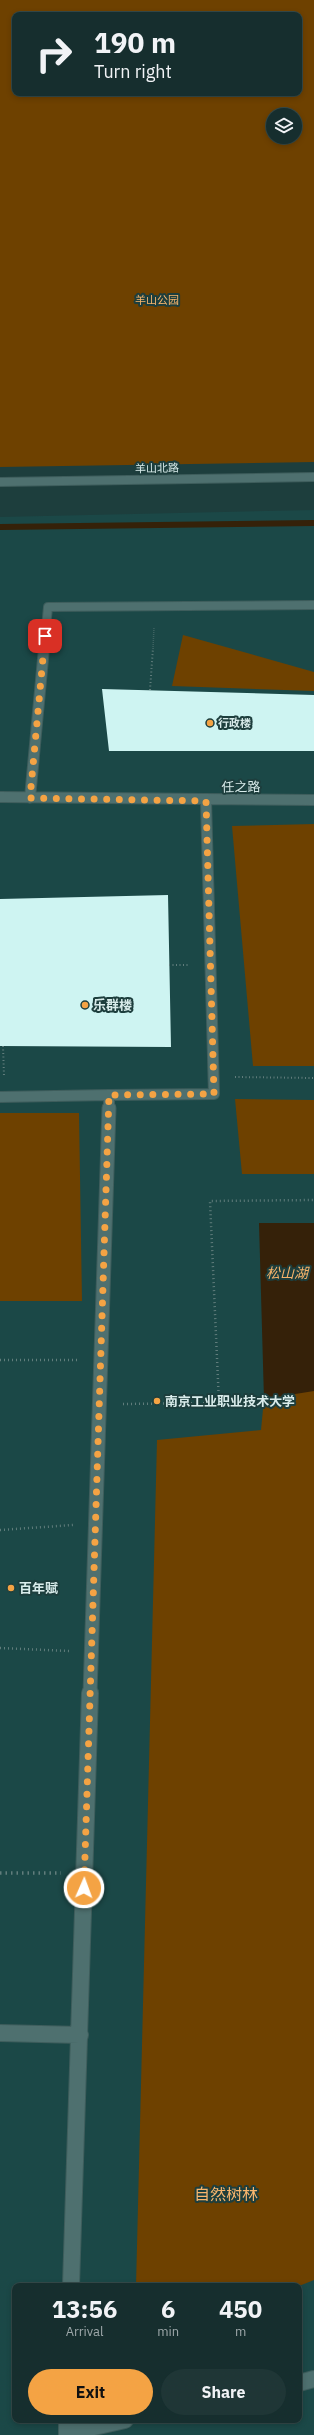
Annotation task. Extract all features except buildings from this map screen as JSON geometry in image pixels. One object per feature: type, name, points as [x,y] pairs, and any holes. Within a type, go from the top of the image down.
[{"type":"street","name":"羊山北路","points":[[0,482],[314,477]]},
{"type":"street","points":[[30,798],[48,607],[314,605]]},
{"type":"street","name":"任之路","points":[[0,797],[206,801],[314,800]]},
{"type":"street","points":[[2,1097],[214,1094],[206,801]]},
{"type":"street","points":[[71,2283],[109,1095]]},
{"type":"street","points":[[0,2033],[80,2035]]},
{"type":"street","points":[[302,2382],[314,2379]]},
{"type":"street","points":[[67,2429],[106,2423]]},
{"type":"path","points":[[150,690],[156,605]]},
{"type":"path","points":[[2,1097],[4,1046]]},
{"type":"path","points":[[213,1077],[314,1078]]},
{"type":"path","points":[[100,1404],[219,1403],[210,1201],[314,1200]]},
{"type":"path","points":[[0,1360],[101,1360]]},
{"type":"path","points":[[0,1530],[96,1524]]},
{"type":"path","points":[[0,1648],[92,1652]]},
{"type":"path","points":[[0,1873],[85,1874]]},
{"type":"shaded area","name":"南京工业职业技术大学","points":[[314,510],[314,2435],[0,2435],[0,517]]},
{"type":"green space","name":"羊山公园","points":[[0,0],[314,0],[314,462],[0,467]]},
{"type":"green space","points":[[183,635],[314,672],[314,691],[172,686]]},
{"type":"green space","points":[[314,824],[314,1066],[253,1066],[232,826]]},
{"type":"green space","points":[[235,1099],[314,1100],[314,1174],[242,1174]]},
{"type":"green space","points":[[0,1113],[79,1113],[82,1301],[0,1301]]},
{"type":"green space","name":"自然树林","points":[[314,1389],[314,2280],[302,2285],[302,2283],[136,2283],[157,1440],[261,1430],[264,1399]]},
{"type":"water","name":"松山湖","points":[[259,1223],[314,1223],[314,1391],[264,1399]]},
{"type":"waterway","points":[[0,527],[314,523]]},
{"type":"place","name":"行政楼","points":[[210,723]]},
{"type":"place","name":"乐群楼","points":[[85,1005]]},
{"type":"place","name":"南京工业职业技术大学","points":[[157,1401]]},
{"type":"place","name":"百年赋","points":[[11,1588]]},
{"type":"route","points":[[45,636],[30,798],[206,801],[214,1094],[109,1095],[84,1888]]}]
